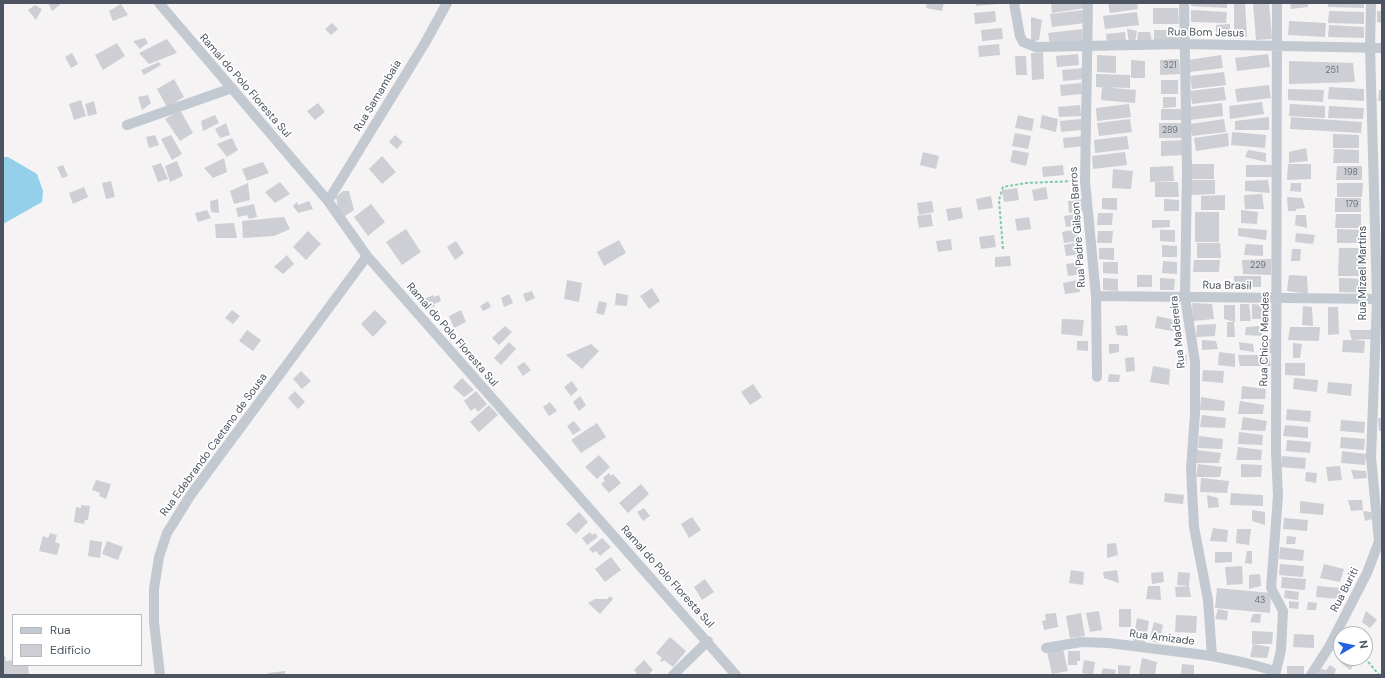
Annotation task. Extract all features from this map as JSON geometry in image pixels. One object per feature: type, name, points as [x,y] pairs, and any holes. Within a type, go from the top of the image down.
[{"type":"street","name":"Ramal do Polo Floresta Sul","points":[[159,3],[328,201],[367,256],[708,641],[736,675]]},
{"type":"street","name":"Rua Samambaia","points":[[328,201],[425,42],[447,3]]},
{"type":"street","name":"Rua Bom Jesus","points":[[1014,3],[1020,36],[1023,42],[1029,46],[1184,44],[1382,48]]},
{"type":"street","name":"Rua Padre Gilson Barros","points":[[1088,3],[1085,181],[1096,296],[1097,377]]},
{"type":"street","name":"Rua Madereira","points":[[1184,3],[1188,170],[1185,297],[1195,362],[1195,414],[1190,469],[1194,527],[1208,600],[1212,656]]},
{"type":"street","name":"Rua Chico Mendes","points":[[1275,673],[1281,650],[1283,618],[1283,611],[1271,588],[1278,496],[1276,452],[1277,3]]},
{"type":"street","name":"Rua Mizael Martins","points":[[1371,3],[1370,48],[1379,299],[1371,457],[1380,537]]},
{"type":"street","points":[[127,125],[232,88]]},
{"type":"street","name":"Rua Edebrando Caetano de Sousa","points":[[160,675],[154,622],[154,589],[159,557],[167,533],[190,496],[367,256]]},
{"type":"street","name":"Rua Brasil","points":[[1096,296],[1379,299]]},
{"type":"street","name":"Rua Buriti","points":[[1311,675],[1329,647],[1367,573],[1380,537]]},
{"type":"street","points":[[673,675],[708,641]]},
{"type":"street","name":"Rua Amizade","points":[[1046,648],[1080,642],[1102,643],[1212,656],[1246,663],[1275,673]]},
{"type":"path","points":[[1003,249],[998,200],[1003,187],[1026,184],[1085,181]]},
{"type":"path","points":[[1372,666],[1379,675]]},
{"type":"water","points":[[3,157],[8,157],[37,174],[43,191],[42,202],[3,224]]},
{"type":"building","points":[[48,3],[62,3],[52,11]]},
{"type":"building","points":[[927,3],[944,3],[942,11],[926,8]]},
{"type":"building","points":[[976,3],[998,3],[998,4],[976,6]]},
{"type":"building","points":[[1051,3],[1085,3],[1086,8],[1052,13]]},
{"type":"building","points":[[1108,3],[1137,3],[1138,9],[1110,13]]},
{"type":"building","points":[[1191,3],[1227,3],[1227,8],[1191,6]]},
{"type":"building","points":[[1234,3],[1245,3],[1247,37],[1234,38]]},
{"type":"building","points":[[1253,3],[1269,3],[1272,39],[1256,40]]},
{"type":"building","points":[[1290,3],[1308,3],[1308,7],[1291,9]]},
{"type":"building","points":[[1328,3],[1364,3],[1364,8],[1328,7]]},
{"type":"building","points":[[121,4],[128,15],[113,21],[109,11]]},
{"type":"building","points":[[35,5],[42,9],[36,20],[28,10]]},
{"type":"building","points":[[1153,8],[1178,8],[1179,24],[1153,24]]},
{"type":"building","points":[[1084,10],[1085,23],[1052,27],[1050,14]]},
{"type":"building","points":[[1191,10],[1227,12],[1226,23],[1191,22]]},
{"type":"building","points":[[995,11],[996,22],[975,24],[974,13]]},
{"type":"building","points":[[1329,11],[1364,12],[1364,24],[1328,23]]},
{"type":"building","points":[[1377,11],[1382,11],[1382,23],[1377,22]]},
{"type":"building","points":[[1137,12],[1139,25],[1105,29],[1103,16]]},
{"type":"building","points":[[1031,17],[1042,20],[1039,40],[1031,42]]},
{"type":"building","points":[[1289,21],[1326,23],[1325,37],[1288,35]]},
{"type":"building","points":[[332,23],[338,29],[331,35],[325,29]]},
{"type":"building","points":[[1230,24],[1230,35],[1216,36],[1216,25]]},
{"type":"building","points":[[1329,25],[1364,27],[1364,38],[1328,37]]},
{"type":"building","points":[[1002,28],[1003,39],[982,41],[981,30]]},
{"type":"building","points":[[1082,29],[1083,42],[1050,46],[1048,33]]},
{"type":"building","points":[[1127,29],[1137,31],[1135,42],[1129,43]]},
{"type":"building","points":[[1154,30],[1179,30],[1180,43],[1154,44]]},
{"type":"building","points":[[1125,32],[1126,43],[1107,44],[1106,34]]},
{"type":"building","points":[[1138,32],[1150,32],[1152,42],[1137,43]]},
{"type":"building","points":[[145,38],[148,43],[140,49],[133,41]]},
{"type":"building","points":[[167,39],[177,53],[149,64],[139,53]]},
{"type":"building","points":[[117,43],[125,56],[103,70],[95,55]]},
{"type":"building","points":[[999,44],[1000,55],[979,57],[978,46]]},
{"type":"building","points":[[1043,52],[1044,79],[1032,80],[1031,53]]},
{"type":"building","points":[[72,53],[78,64],[71,68],[65,57]]},
{"type":"building","points":[[1078,54],[1079,65],[1057,67],[1056,56]]},
{"type":"building","points":[[1268,54],[1270,67],[1237,71],[1235,58]]},
{"type":"building","points":[[1097,55],[1116,56],[1116,73],[1097,72]]},
{"type":"building","points":[[1221,55],[1223,68],[1189,72],[1188,60]]},
{"type":"building","points":[[1015,56],[1026,56],[1027,75],[1016,75]]},
{"type":"building","points":[[1179,59],[1180,74],[1160,75],[1160,60]]},
{"type":"building","points":[[1131,60],[1145,61],[1145,78],[1131,78]]},
{"type":"building","points":[[1289,61],[1353,63],[1355,82],[1289,84]]},
{"type":"building","points":[[159,62],[161,65],[144,75],[141,70]]},
{"type":"building","points":[[1084,68],[1085,79],[1063,81],[1062,70]]},
{"type":"building","points":[[1224,72],[1226,85],[1192,89],[1190,76]]},
{"type":"building","points":[[1096,74],[1130,75],[1130,88],[1096,87]]},
{"type":"building","points":[[174,79],[184,97],[167,107],[157,89]]},
{"type":"building","points":[[1161,80],[1178,80],[1178,94],[1161,94]]},
{"type":"building","points":[[1081,83],[1082,94],[1061,96],[1060,85]]},
{"type":"building","points":[[1269,85],[1271,98],[1237,102],[1235,89]]},
{"type":"building","points":[[1102,87],[1136,90],[1135,103],[1101,100]]},
{"type":"building","points":[[1224,87],[1226,100],[1192,104],[1190,91]]},
{"type":"building","points":[[1329,87],[1364,89],[1364,101],[1328,99]]},
{"type":"building","points":[[1288,89],[1324,90],[1323,102],[1288,100]]},
{"type":"building","points":[[1379,90],[1382,90],[1382,101],[1378,101]]},
{"type":"building","points":[[148,95],[151,103],[142,110],[138,97]]},
{"type":"building","points":[[1163,97],[1176,97],[1176,107],[1163,108]]},
{"type":"building","points":[[81,100],[86,116],[74,120],[69,104]]},
{"type":"building","points":[[94,101],[97,114],[88,116],[85,104]]},
{"type":"building","points":[[1262,102],[1264,114],[1230,119],[1229,106]]},
{"type":"building","points":[[318,103],[325,112],[315,120],[307,111]]},
{"type":"building","points":[[1222,103],[1223,116],[1190,120],[1188,107]]},
{"type":"building","points":[[1129,104],[1131,117],[1097,121],[1096,108]]},
{"type":"building","points":[[1290,104],[1325,106],[1325,118],[1289,116]]},
{"type":"building","points":[[1080,105],[1081,116],[1059,117],[1058,107]]},
{"type":"building","points":[[1329,106],[1364,108],[1363,119],[1328,118]]},
{"type":"building","points":[[1161,109],[1182,109],[1182,120],[1161,120]]},
{"type":"building","points":[[180,110],[193,133],[180,141],[165,119]]},
{"type":"building","points":[[215,115],[219,123],[203,131],[201,121]]},
{"type":"building","points":[[1018,115],[1034,119],[1032,131],[1015,128]]},
{"type":"building","points":[[1042,115],[1058,119],[1056,132],[1040,128]]},
{"type":"building","points":[[1269,117],[1269,130],[1235,130],[1235,121]]},
{"type":"building","points":[[1291,117],[1362,122],[1361,133],[1290,129]]},
{"type":"building","points":[[1081,119],[1082,130],[1061,132],[1060,121]]},
{"type":"building","points":[[1130,119],[1132,132],[1099,136],[1097,123]]},
{"type":"building","points":[[1224,119],[1226,132],[1192,136],[1190,124]]},
{"type":"building","points":[[226,123],[230,135],[220,138],[215,129]]},
{"type":"building","points":[[1159,123],[1184,123],[1184,138],[1159,138]]},
{"type":"building","points":[[1232,132],[1266,135],[1265,148],[1231,145]]},
{"type":"building","points":[[1015,133],[1031,136],[1028,149],[1012,146]]},
{"type":"building","points":[[1228,133],[1229,146],[1196,151],[1194,138]]},
{"type":"building","points":[[1333,134],[1359,135],[1359,148],[1333,148]]},
{"type":"building","points":[[155,135],[159,145],[149,148],[146,137]]},
{"type":"building","points":[[171,135],[182,154],[172,160],[161,139]]},
{"type":"building","points":[[395,135],[403,142],[397,149],[389,142]]},
{"type":"building","points":[[1085,136],[1086,146],[1064,148],[1063,138]]},
{"type":"building","points":[[1127,136],[1129,149],[1095,153],[1094,140]]},
{"type":"building","points":[[232,138],[238,150],[227,157],[217,144]]},
{"type":"building","points":[[1185,140],[1185,155],[1161,156],[1161,141]]},
{"type":"building","points":[[1306,148],[1308,161],[1289,163],[1289,152]]},
{"type":"building","points":[[1334,149],[1359,150],[1359,163],[1333,163]]},
{"type":"building","points":[[1013,150],[1029,153],[1026,166],[1010,162]]},
{"type":"building","points":[[1248,150],[1266,153],[1266,162],[1245,157]]},
{"type":"building","points":[[923,152],[939,156],[936,169],[920,165]]},
{"type":"building","points":[[1125,152],[1127,165],[1093,169],[1092,156]]},
{"type":"building","points":[[382,156],[396,172],[382,184],[369,169]]},
{"type":"building","points":[[224,158],[227,172],[213,178],[204,168]]},
{"type":"building","points":[[177,161],[183,176],[170,182],[165,166]]},
{"type":"building","points":[[263,162],[269,173],[247,181],[242,169]]},
{"type":"building","points":[[161,163],[168,179],[158,182],[152,166]]},
{"type":"building","points":[[1190,164],[1214,164],[1214,179],[1190,179]]},
{"type":"building","points":[[1288,164],[1311,164],[1311,179],[1287,180]]},
{"type":"building","points":[[63,165],[68,176],[62,178],[57,167]]},
{"type":"building","points":[[1063,165],[1064,175],[1043,177],[1042,167]]},
{"type":"building","points":[[1246,165],[1272,165],[1272,177],[1246,177]]},
{"type":"building","points":[[1173,166],[1174,181],[1150,182],[1150,167]]},
{"type":"building","points":[[1337,166],[1362,166],[1362,180],[1336,180]]},
{"type":"building","points":[[1113,169],[1133,171],[1131,189],[1112,188]]},
{"type":"building","points":[[1191,180],[1215,180],[1215,194],[1191,195]]},
{"type":"building","points":[[1268,180],[1270,193],[1245,191],[1245,181]]},
{"type":"building","points":[[111,181],[115,197],[106,199],[102,183]]},
{"type":"building","points":[[280,182],[290,194],[275,203],[265,192]]},
{"type":"building","points":[[1155,182],[1178,182],[1179,197],[1155,197]]},
{"type":"building","points":[[248,183],[250,200],[234,204],[230,191]]},
{"type":"building","points":[[1291,183],[1301,183],[1301,192],[1290,191]]},
{"type":"building","points":[[1337,183],[1363,183],[1362,197],[1337,197]]},
{"type":"building","points":[[84,187],[88,197],[73,204],[69,193]]},
{"type":"building","points":[[1046,187],[1048,199],[1034,201],[1032,190]]},
{"type":"building","points":[[1017,188],[1019,200],[1004,202],[1002,190]]},
{"type":"building","points":[[343,191],[349,191],[354,210],[345,216],[338,207],[336,197]]},
{"type":"building","points":[[1262,194],[1264,209],[1245,209],[1244,195]]},
{"type":"building","points":[[1225,195],[1225,210],[1201,210],[1201,196]]},
{"type":"building","points":[[991,196],[993,208],[978,210],[976,199]]},
{"type":"building","points":[[1287,197],[1302,198],[1305,208],[1296,209],[1296,211],[1288,211]]},
{"type":"building","points":[[1102,198],[1117,198],[1117,210],[1102,209]]},
{"type":"building","points":[[1335,198],[1361,198],[1361,212],[1335,212]]},
{"type":"building","points":[[218,199],[219,213],[211,212],[210,201]]},
{"type":"building","points":[[1082,199],[1084,211],[1069,213],[1068,201]]},
{"type":"building","points":[[1164,199],[1179,200],[1179,211],[1164,211]]},
{"type":"building","points":[[309,201],[313,209],[298,213],[293,206],[297,202],[298,205]]},
{"type":"building","points":[[932,201],[934,212],[919,215],[917,203]]},
{"type":"building","points":[[254,204],[257,217],[249,219],[247,215],[238,217],[236,208]]},
{"type":"building","points":[[371,204],[385,222],[368,236],[354,217]]},
{"type":"building","points":[[961,207],[963,218],[948,221],[946,209]]},
{"type":"building","points":[[207,210],[211,218],[198,222],[195,213]]},
{"type":"building","points":[[1241,210],[1258,212],[1257,224],[1241,223]]},
{"type":"building","points":[[1195,212],[1219,212],[1219,242],[1195,242]]},
{"type":"building","points":[[1098,213],[1113,213],[1112,225],[1097,225]]},
{"type":"building","points":[[931,214],[933,226],[919,228],[917,216]]},
{"type":"building","points":[[1078,214],[1080,225],[1066,227],[1064,216]]},
{"type":"building","points":[[1336,214],[1361,214],[1361,228],[1335,228]]},
{"type":"building","points":[[1296,215],[1306,215],[1307,228],[1295,225]]},
{"type":"building","points":[[284,217],[290,229],[274,236],[243,238],[242,221]]},
{"type":"building","points":[[1029,217],[1031,229],[1017,231],[1015,219]]},
{"type":"building","points":[[1152,220],[1170,220],[1170,227],[1152,228]]},
{"type":"building","points":[[234,223],[237,238],[216,238],[215,224]]},
{"type":"building","points":[[1238,228],[1267,230],[1266,240],[1238,236]]},
{"type":"building","points":[[406,229],[421,252],[402,265],[386,242]]},
{"type":"building","points":[[1077,229],[1079,241],[1064,243],[1062,232]]},
{"type":"building","points":[[1337,229],[1363,230],[1363,243],[1337,243]]},
{"type":"building","points":[[1160,230],[1175,230],[1175,242],[1160,241]]},
{"type":"building","points":[[308,231],[321,244],[306,260],[293,247]]},
{"type":"building","points":[[1098,231],[1113,231],[1112,243],[1097,243]]},
{"type":"building","points":[[1296,233],[1315,235],[1313,244],[1295,242]]},
{"type":"building","points":[[994,235],[996,247],[981,249],[979,237]]},
{"type":"building","points":[[951,239],[952,250],[938,252],[936,241]]},
{"type":"building","points":[[619,240],[626,253],[604,266],[597,252]]},
{"type":"building","points":[[456,241],[464,253],[455,260],[447,247]]},
{"type":"building","points":[[1079,242],[1081,254],[1066,256],[1064,245]]},
{"type":"building","points":[[1197,243],[1220,243],[1221,258],[1197,258]]},
{"type":"building","points":[[1246,244],[1263,245],[1263,256],[1244,255]]},
{"type":"building","points":[[1162,245],[1177,246],[1177,257],[1162,257]]},
{"type":"building","points":[[1099,248],[1114,248],[1114,260],[1099,259]]},
{"type":"building","points":[[1339,248],[1364,248],[1363,276],[1338,276]]},
{"type":"building","points":[[1292,249],[1301,249],[1300,261],[1291,261]]},
{"type":"building","points":[[287,255],[294,264],[283,274],[274,267]]},
{"type":"building","points":[[1010,256],[1011,266],[995,267],[995,257]]},
{"type":"building","points":[[1271,259],[1271,275],[1243,274],[1242,260]]},
{"type":"building","points":[[1194,260],[1220,260],[1219,272],[1193,272]]},
{"type":"building","points":[[1163,261],[1177,262],[1177,274],[1162,273]]},
{"type":"building","points":[[1080,262],[1082,274],[1068,276],[1066,264]]},
{"type":"building","points":[[1103,262],[1118,262],[1118,274],[1103,273]]},
{"type":"building","points":[[1137,275],[1152,275],[1152,287],[1137,287]]},
{"type":"building","points":[[1289,275],[1307,276],[1308,294],[1287,291]]},
{"type":"building","points":[[1234,276],[1261,276],[1261,287],[1234,287]]},
{"type":"building","points":[[1103,278],[1118,279],[1118,291],[1103,290]]},
{"type":"building","points":[[1160,278],[1175,279],[1174,290],[1160,290]]},
{"type":"building","points":[[1339,278],[1365,279],[1365,293],[1339,292]]},
{"type":"building","points":[[567,280],[582,283],[579,302],[564,299]]},
{"type":"building","points":[[1078,280],[1080,292],[1065,294],[1063,283]]},
{"type":"building","points":[[652,288],[660,301],[649,309],[640,296]]},
{"type":"building","points":[[532,291],[535,298],[526,302],[523,294]]},
{"type":"building","points":[[616,293],[628,295],[627,306],[615,305]]},
{"type":"building","points":[[509,294],[513,303],[504,307],[501,298]]},
{"type":"building","points":[[433,295],[434,297],[439,295],[441,301],[434,304],[435,306],[428,310],[427,307],[423,309],[419,301]]},
{"type":"building","points":[[488,301],[491,307],[483,311],[480,306]]},
{"type":"building","points":[[599,301],[607,303],[604,315],[596,313]]},
{"type":"building","points":[[1192,303],[1212,304],[1214,319],[1193,321]]},
{"type":"building","points":[[1240,304],[1249,304],[1251,321],[1240,321]]},
{"type":"building","points":[[1252,304],[1271,306],[1269,319],[1252,319]]},
{"type":"building","points":[[1224,305],[1235,305],[1235,322],[1224,319]]},
{"type":"building","points":[[1303,306],[1312,307],[1313,326],[1302,325]]},
{"type":"building","points":[[1328,307],[1338,307],[1339,334],[1328,335]]},
{"type":"building","points":[[232,310],[240,316],[233,324],[225,318]]},
{"type":"building","points":[[375,310],[387,322],[373,337],[361,324]]},
{"type":"building","points":[[461,310],[466,322],[454,328],[449,316]]},
{"type":"building","points":[[1157,316],[1179,321],[1178,332],[1155,328]]},
{"type":"building","points":[[1062,319],[1084,320],[1082,336],[1061,334]]},
{"type":"building","points":[[1227,322],[1234,322],[1235,337],[1227,337]]},
{"type":"building","points":[[1216,324],[1215,336],[1196,337],[1197,325]]},
{"type":"building","points":[[1127,325],[1128,336],[1117,335],[1115,326]]},
{"type":"building","points":[[505,326],[512,332],[499,345],[492,338]]},
{"type":"building","points":[[1259,326],[1263,336],[1245,335],[1246,327]]},
{"type":"building","points":[[1290,327],[1320,327],[1319,341],[1288,340]]},
{"type":"building","points":[[247,330],[261,340],[253,351],[239,341]]},
{"type":"building","points":[[1349,330],[1371,330],[1372,339],[1353,340],[1365,341],[1364,353],[1342,352],[1343,340],[1352,340]]},
{"type":"building","points":[[1261,339],[1273,339],[1272,353],[1260,353]]},
{"type":"building","points":[[1202,340],[1216,341],[1218,349],[1202,350]]},
{"type":"building","points":[[1077,341],[1088,341],[1088,351],[1077,350]]},
{"type":"building","points":[[509,342],[516,349],[501,365],[494,358]]},
{"type":"building","points":[[1239,342],[1253,344],[1254,352],[1240,350]]},
{"type":"building","points":[[1293,343],[1302,344],[1300,358],[1293,358]]},
{"type":"building","points":[[591,344],[599,351],[582,369],[566,355]]},
{"type":"building","points":[[1109,344],[1119,344],[1119,352],[1109,354]]},
{"type":"building","points":[[1219,352],[1235,354],[1235,367],[1218,365]]},
{"type":"building","points":[[1177,355],[1187,355],[1186,369],[1177,369]]},
{"type":"building","points":[[1238,355],[1269,355],[1271,366],[1240,366]]},
{"type":"building","points":[[1134,357],[1135,371],[1126,372],[1125,358]]},
{"type":"building","points":[[524,362],[531,370],[523,376],[517,367]]},
{"type":"building","points":[[1285,363],[1305,363],[1305,376],[1285,375]]},
{"type":"building","points":[[1153,366],[1170,369],[1169,385],[1150,382]]},
{"type":"building","points":[[1203,370],[1224,371],[1223,383],[1202,381]]},
{"type":"building","points":[[301,371],[311,381],[302,389],[293,379]]},
{"type":"building","points":[[1109,374],[1120,375],[1119,382],[1108,382]]},
{"type":"building","points":[[462,378],[474,390],[464,397],[453,387]]},
{"type":"building","points":[[1294,378],[1318,380],[1317,392],[1293,389]]},
{"type":"building","points":[[572,381],[578,390],[571,396],[564,387]]},
{"type":"building","points":[[1328,382],[1352,384],[1351,396],[1327,393]]},
{"type":"building","points":[[753,384],[762,397],[750,405],[741,392]]},
{"type":"building","points":[[1242,386],[1266,389],[1265,399],[1241,399]]},
{"type":"building","points":[[295,391],[305,402],[298,409],[288,398]]},
{"type":"building","points":[[476,391],[487,404],[478,412],[475,408],[471,411],[464,401]]},
{"type":"building","points":[[580,396],[586,405],[579,411],[573,402]]},
{"type":"building","points":[[1201,397],[1225,401],[1224,411],[1200,410]]},
{"type":"building","points":[[1240,401],[1264,405],[1263,414],[1238,414]]},
{"type":"building","points":[[550,402],[557,411],[549,416],[543,407]]},
{"type":"building","points":[[489,405],[498,415],[479,432],[470,422]]},
{"type":"building","points":[[1287,409],[1311,411],[1310,422],[1286,420]]},
{"type":"building","points":[[1202,415],[1226,418],[1225,428],[1200,427]]},
{"type":"building","points":[[1243,417],[1267,421],[1265,431],[1241,430]]},
{"type":"building","points":[[1378,418],[1382,418],[1382,431],[1379,431]]},
{"type":"building","points":[[1341,420],[1365,422],[1364,433],[1340,431]]},
{"type":"building","points":[[574,421],[581,430],[573,435],[567,426]]},
{"type":"building","points":[[597,423],[606,437],[581,453],[571,440]]},
{"type":"building","points":[[1285,425],[1308,427],[1308,438],[1283,436]]},
{"type":"building","points":[[1239,432],[1263,435],[1262,445],[1238,444]]},
{"type":"building","points":[[1199,436],[1223,439],[1222,449],[1198,448]]},
{"type":"building","points":[[1341,437],[1365,439],[1364,450],[1340,448]]},
{"type":"building","points":[[1287,440],[1311,442],[1310,453],[1286,451]]},
{"type":"building","points":[[1238,447],[1262,450],[1261,460],[1236,460]]},
{"type":"building","points":[[1197,450],[1221,453],[1219,463],[1195,463]]},
{"type":"building","points":[[1342,451],[1366,454],[1365,465],[1341,463]]},
{"type":"building","points":[[599,455],[610,467],[597,479],[585,467]]},
{"type":"building","points":[[1282,456],[1306,458],[1305,469],[1281,467]]},
{"type":"building","points":[[1198,464],[1222,467],[1220,477],[1196,477]]},
{"type":"building","points":[[1241,464],[1262,465],[1261,477],[1241,477]]},
{"type":"building","points":[[1340,466],[1342,480],[1328,481],[1326,467]]},
{"type":"building","points":[[1351,470],[1366,471],[1367,478],[1354,479]]},
{"type":"building","points":[[1306,472],[1317,473],[1316,483],[1305,481]]},
{"type":"building","points":[[609,473],[611,476],[613,474],[621,483],[609,493],[601,484],[605,481],[603,478]]},
{"type":"building","points":[[1201,478],[1229,481],[1227,493],[1200,492]]},
{"type":"building","points":[[96,480],[111,484],[106,499],[99,496],[100,493],[92,490]]},
{"type":"building","points":[[641,484],[649,494],[628,513],[619,503]]},
{"type":"building","points":[[1165,493],[1184,495],[1183,504],[1164,502]]},
{"type":"building","points":[[1231,493],[1263,495],[1263,506],[1230,505]]},
{"type":"building","points":[[1207,495],[1218,498],[1219,507],[1208,508]]},
{"type":"building","points":[[1348,500],[1362,500],[1363,510],[1351,511]]},
{"type":"building","points":[[1300,501],[1324,504],[1323,515],[1300,513]]},
{"type":"building","points":[[81,505],[90,506],[88,520],[85,520],[84,524],[74,522],[76,507],[81,508]]},
{"type":"building","points":[[644,508],[650,516],[643,521],[637,512]]},
{"type":"building","points":[[1252,510],[1265,512],[1265,525],[1252,521]]},
{"type":"building","points":[[1363,511],[1371,512],[1372,519],[1365,521]]},
{"type":"building","points":[[579,512],[588,522],[576,534],[566,524]]},
{"type":"building","points":[[692,517],[701,530],[689,538],[681,524]]},
{"type":"building","points":[[1284,518],[1308,520],[1307,531],[1283,529]]},
{"type":"building","points":[[1213,528],[1228,530],[1227,542],[1210,541]]},
{"type":"building","points":[[1237,529],[1251,529],[1249,545],[1236,543]]},
{"type":"building","points":[[590,532],[592,535],[595,533],[598,537],[587,545],[582,538]]},
{"type":"building","points":[[50,533],[57,535],[55,542],[60,544],[57,555],[39,551],[43,536],[48,538]]},
{"type":"building","points":[[1287,536],[1296,537],[1295,544],[1286,544]]},
{"type":"building","points":[[602,538],[611,547],[600,556],[596,551],[593,553],[589,549]]},
{"type":"building","points":[[90,540],[102,542],[100,558],[88,556]]},
{"type":"building","points":[[107,541],[123,547],[118,560],[102,554]]},
{"type":"building","points":[[1116,543],[1118,555],[1107,558],[1107,544]]},
{"type":"building","points":[[1280,547],[1304,550],[1303,561],[1279,559]]},
{"type":"building","points":[[1247,551],[1252,551],[1252,564],[1245,563]]},
{"type":"building","points":[[1215,552],[1232,552],[1232,562],[1215,563]]},
{"type":"building","points":[[611,557],[621,570],[605,582],[595,569]]},
{"type":"building","points":[[1280,564],[1304,566],[1303,577],[1279,575]]},
{"type":"building","points":[[1324,564],[1344,569],[1340,582],[1320,578]]},
{"type":"building","points":[[1242,566],[1243,584],[1227,585],[1225,567]]},
{"type":"building","points":[[1071,570],[1084,572],[1083,585],[1069,583]]},
{"type":"building","points":[[1117,570],[1119,583],[1104,578],[1103,572]]},
{"type":"building","points":[[1163,572],[1164,582],[1152,584],[1151,573]]},
{"type":"building","points":[[1178,572],[1190,573],[1189,586],[1177,585]]},
{"type":"building","points":[[1260,574],[1261,586],[1249,589],[1249,575]]},
{"type":"building","points":[[1282,577],[1306,579],[1305,590],[1281,588]]},
{"type":"building","points":[[705,579],[714,592],[702,600],[694,587]]},
{"type":"building","points":[[1148,586],[1160,586],[1161,600],[1146,599]]},
{"type":"building","points":[[1189,586],[1191,597],[1176,597],[1175,587]]},
{"type":"building","points":[[1317,586],[1341,588],[1340,599],[1316,597]]},
{"type":"building","points":[[1217,588],[1271,593],[1270,613],[1215,608]]},
{"type":"building","points":[[1285,590],[1299,592],[1298,600],[1284,598]]},
{"type":"building","points":[[610,596],[613,599],[600,614],[588,603],[595,599],[607,599]]},
{"type":"building","points":[[1289,601],[1299,602],[1298,609],[1289,608]]},
{"type":"building","points":[[1308,602],[1317,603],[1316,610],[1307,610]]},
{"type":"building","points":[[1119,609],[1131,609],[1131,627],[1119,627]]},
{"type":"building","points":[[1218,609],[1228,611],[1227,620],[1215,619]]},
{"type":"building","points":[[1099,611],[1102,630],[1090,632],[1086,613]]},
{"type":"building","points":[[1366,611],[1377,620],[1372,626],[1367,626],[1362,622]]},
{"type":"building","points":[[1056,613],[1058,627],[1044,630],[1042,621],[1046,620],[1045,614]]},
{"type":"building","points":[[1081,613],[1085,636],[1070,638],[1066,616]]},
{"type":"building","points":[[1253,614],[1261,614],[1260,623],[1250,622]]},
{"type":"building","points":[[1176,615],[1197,616],[1196,633],[1175,632]]},
{"type":"building","points":[[1137,618],[1149,621],[1145,644],[1133,641]]},
{"type":"building","points":[[1154,622],[1163,625],[1159,643],[1149,641]]},
{"type":"building","points":[[1252,631],[1273,632],[1272,644],[1252,644]]},
{"type":"building","points":[[1294,634],[1314,635],[1314,648],[1293,647]]},
{"type":"building","points":[[670,637],[686,651],[673,667],[664,660],[662,662],[660,660],[662,658],[656,653]]},
{"type":"building","points":[[1253,644],[1270,647],[1267,658],[1250,657]]},
{"type":"building","points":[[1063,649],[1068,671],[1052,674],[1047,652]]},
{"type":"building","points":[[1068,651],[1080,651],[1080,661],[1077,661],[1077,665],[1068,665]]},
{"type":"building","points":[[3,656],[5,656],[6,661],[12,660],[12,666],[28,666],[29,675],[3,675]]},
{"type":"building","points":[[1142,658],[1157,662],[1155,675],[1139,675]]},
{"type":"building","points":[[644,660],[653,670],[648,675],[638,675],[634,670]]},
{"type":"building","points":[[1084,660],[1095,662],[1093,675],[1082,673]]},
{"type":"building","points":[[1182,664],[1194,665],[1194,675],[1181,675]]},
{"type":"building","points":[[1118,665],[1131,666],[1129,675],[1118,675]]},
{"type":"building","points":[[1330,665],[1336,669],[1334,675],[1317,675],[1321,669],[1326,670]]},
{"type":"building","points":[[1287,666],[1304,666],[1304,675],[1287,675]]},
{"type":"building","points":[[1345,666],[1353,666],[1350,670]]},
{"type":"building","points":[[1103,668],[1116,670],[1115,675],[1101,675]]},
{"type":"building","points":[[285,671],[285,675],[268,675],[268,673]]}]
